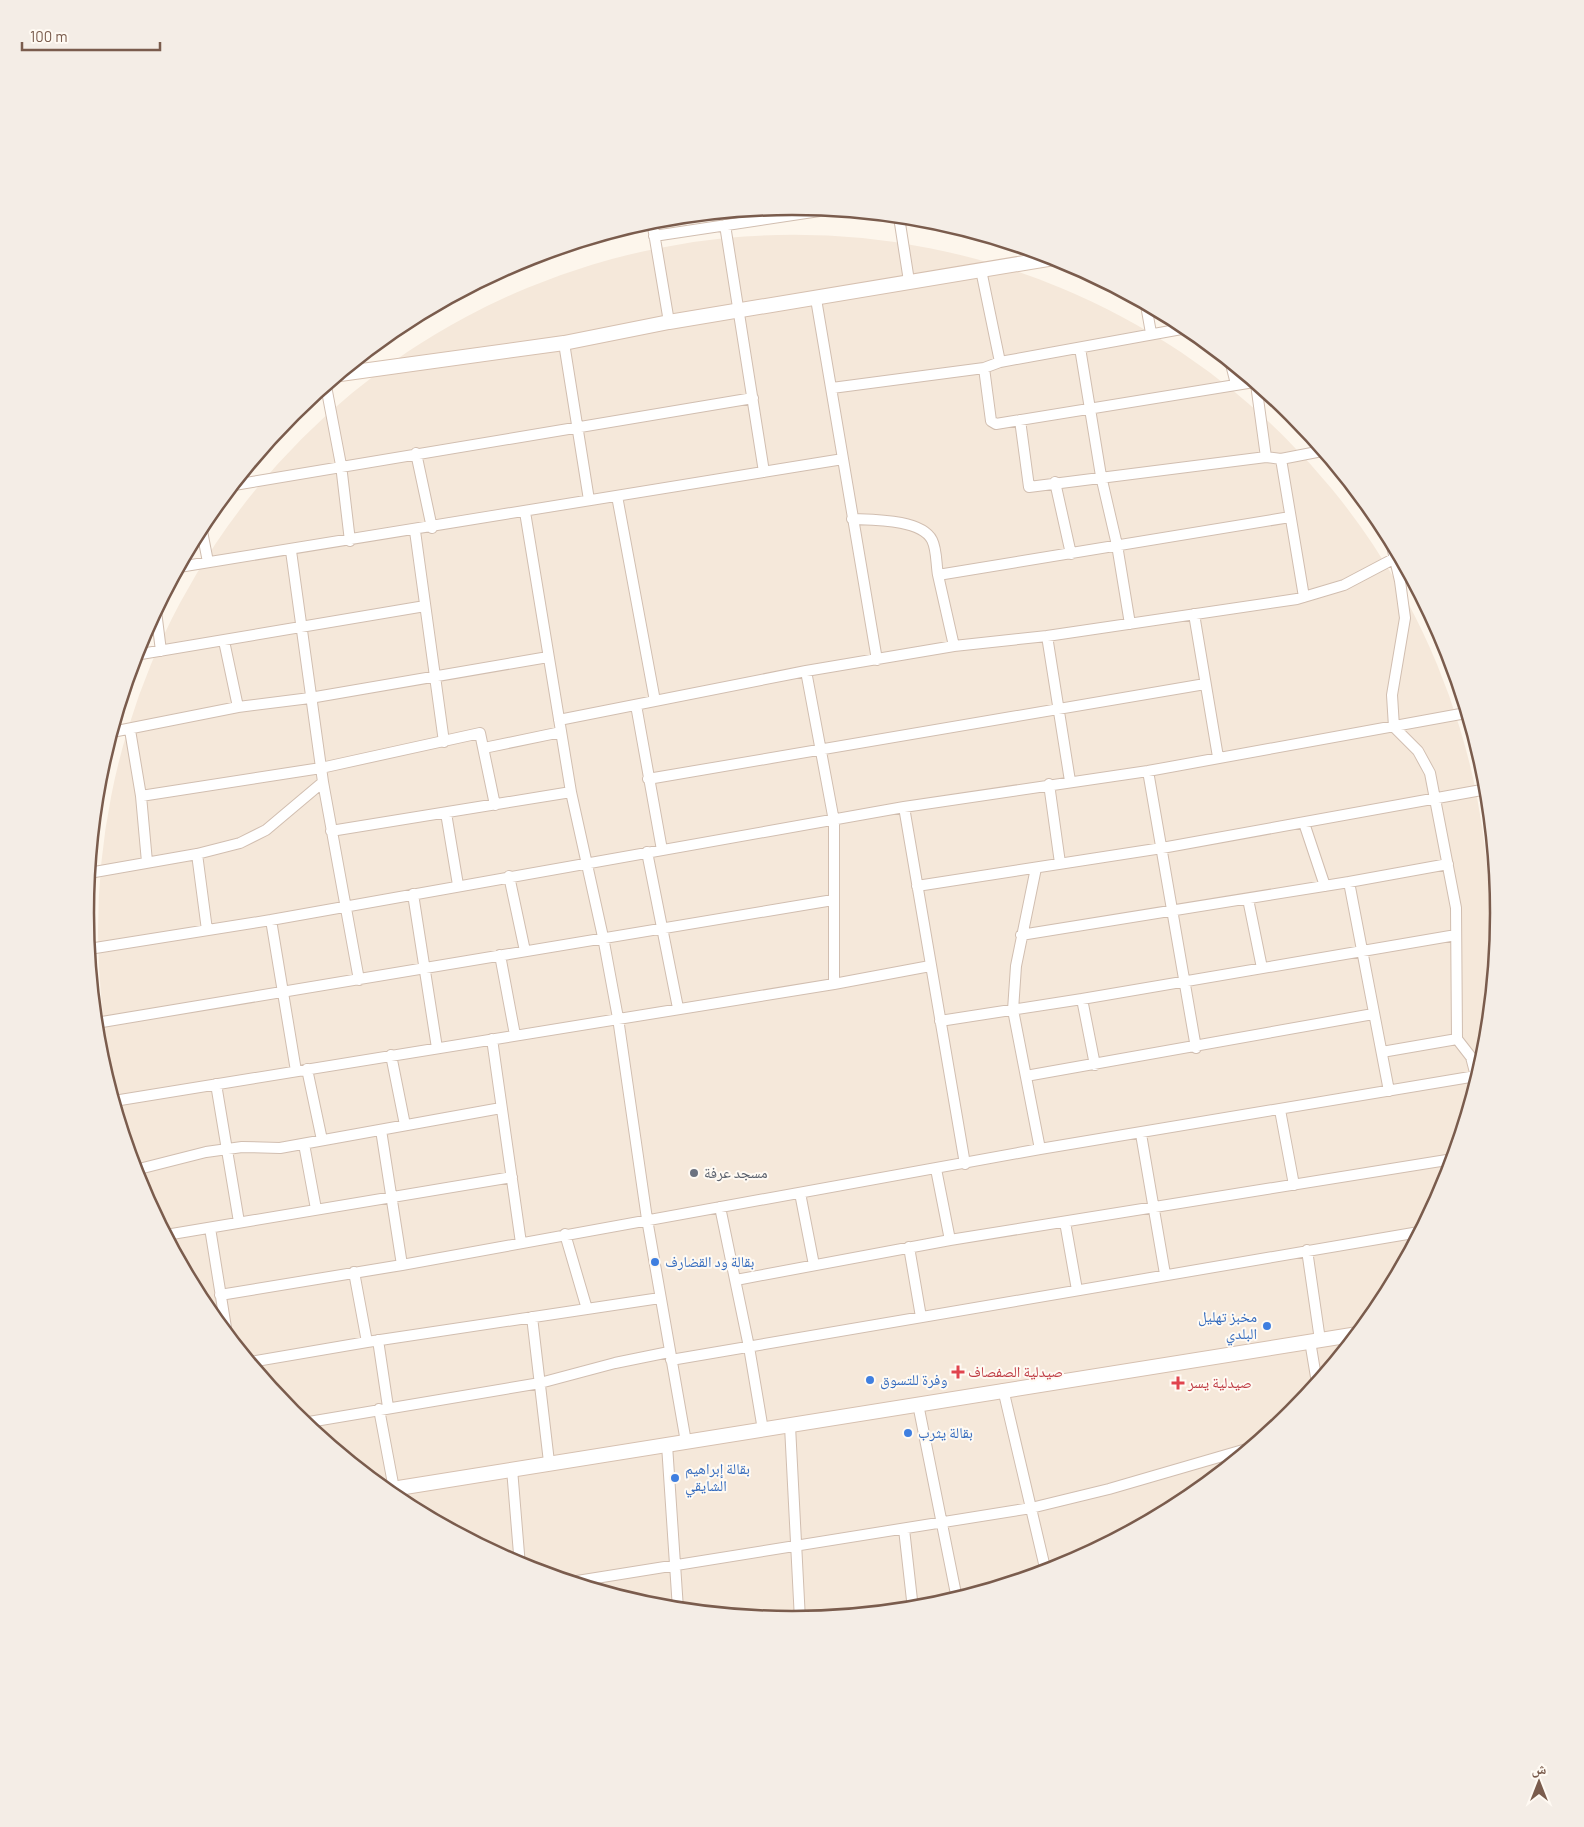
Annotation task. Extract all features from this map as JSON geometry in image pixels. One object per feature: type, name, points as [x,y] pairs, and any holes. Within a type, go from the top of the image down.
[{"type":"street","points":[[654,236],[790,215]]},
{"type":"street","points":[[900,224],[909,282]]},
{"type":"street","points":[[725,225],[764,472]]},
{"type":"street","points":[[653,230],[670,322]]},
{"type":"street","points":[[352,372],[564,343],[739,310],[1039,261]]},
{"type":"street","points":[[982,270],[1000,362]]},
{"type":"street","points":[[816,298],[877,660]]},
{"type":"street","points":[[1147,313],[1151,333]]},
{"type":"street","points":[[832,388],[984,368],[1000,362],[1175,330]]},
{"type":"street","points":[[564,343],[589,500]]},
{"type":"street","points":[[1080,348],[1100,476],[1117,545],[1130,624]]},
{"type":"street","points":[[984,368],[991,421],[996,424],[1245,384]]},
{"type":"street","points":[[1233,374],[1236,384]]},
{"type":"street","points":[[327,393],[342,465],[350,541]]},
{"type":"street","points":[[1257,393],[1266,457]]},
{"type":"street","points":[[242,484],[342,465],[753,398]]},
{"type":"street","points":[[1020,420],[1029,487],[1100,476],[1266,457],[1280,459],[1316,452]]},
{"type":"street","points":[[416,453],[432,528]]},
{"type":"street","points":[[186,566],[415,531],[589,500],[843,459]]},
{"type":"street","points":[[1280,459],[1304,597]]},
{"type":"street","points":[[1055,482],[1071,554]]},
{"type":"street","points":[[617,496],[655,701]]},
{"type":"street","points":[[524,512],[570,792],[603,937],[618,1018],[647,1219],[686,1442]]},
{"type":"street","points":[[938,575],[1290,517]]},
{"type":"street","points":[[852,519],[896,523],[922,529],[932,540],[954,646]]},
{"type":"street","points":[[415,531],[444,742]]},
{"type":"street","points":[[203,538],[208,562]]},
{"type":"street","points":[[291,551],[323,782],[344,906],[359,980]]},
{"type":"street","points":[[559,720],[806,671],[954,646],[1047,636],[1304,597],[1344,585],[1393,558]]},
{"type":"street","points":[[1397,564],[1405,618],[1392,695],[1394,727],[1418,752],[1430,773],[1456,908],[1457,1039],[1470,1057],[1473,1066]]},
{"type":"street","points":[[144,654],[425,606]]},
{"type":"street","points":[[1194,614],[1218,756]]},
{"type":"street","points":[[157,623],[161,651]]},
{"type":"street","points":[[1047,636],[1070,781]]},
{"type":"street","points":[[224,641],[238,707]]},
{"type":"street","points":[[119,731],[238,707],[310,698],[548,657]]},
{"type":"street","points":[[806,671],[822,748],[834,821],[834,984]]},
{"type":"street","points":[[648,779],[1205,684]]},
{"type":"street","points":[[636,705],[662,850]]},
{"type":"street","points":[[95,948],[271,920],[458,885],[834,821],[904,807],[1148,770],[1460,714]]},
{"type":"street","points":[[130,730],[141,796],[147,862]]},
{"type":"street","points":[[484,748],[561,732]]},
{"type":"street","points":[[141,796],[321,768],[480,733],[494,805]]},
{"type":"street","points":[[1148,770],[1196,1048]]},
{"type":"street","points":[[95,872],[197,854],[254,838],[323,782]]},
{"type":"street","points":[[1049,784],[1060,863]]},
{"type":"street","points":[[917,886],[1162,848],[1479,791]]},
{"type":"street","points":[[331,831],[570,792]]},
{"type":"street","points":[[904,807],[965,1164]]},
{"type":"street","points":[[446,813],[458,885]]},
{"type":"street","points":[[1304,822],[1325,886]]},
{"type":"street","points":[[647,852],[678,1008]]},
{"type":"street","points":[[197,854],[208,930]]},
{"type":"street","points":[[1021,935],[1172,912],[1448,864]]},
{"type":"street","points":[[1036,868],[1021,935],[1015,974],[1013,1010],[1040,1149]]},
{"type":"street","points":[[509,876],[525,951]]},
{"type":"street","points":[[1349,882],[1360,952],[1389,1091]]},
{"type":"street","points":[[413,894],[437,1048]]},
{"type":"street","points":[[1248,899],[1262,968]]},
{"type":"street","points":[[103,1022],[282,994],[603,937],[833,900]]},
{"type":"street","points":[[271,920],[296,1071]]},
{"type":"street","points":[[940,1020],[1082,999],[1456,935]]},
{"type":"street","points":[[500,955],[515,1035]]},
{"type":"street","points":[[120,1100],[834,984],[930,966]]},
{"type":"street","points":[[1082,999],[1095,1065]]},
{"type":"street","points":[[1026,1076],[1196,1048],[1373,1014]]},
{"type":"street","points":[[492,1039],[521,1243]]},
{"type":"street","points":[[1382,1052],[1457,1039]]},
{"type":"street","points":[[391,1055],[405,1125]]},
{"type":"street","points":[[308,1069],[322,1140]]},
{"type":"street","points":[[220,1295],[402,1265],[1040,1149],[1470,1079]]},
{"type":"street","points":[[216,1084],[239,1222]]},
{"type":"street","points":[[142,1168],[226,1149],[280,1148],[501,1108]]},
{"type":"street","points":[[1280,1110],[1294,1185]]},
{"type":"street","points":[[381,1130],[402,1265]]},
{"type":"street","points":[[1141,1134],[1165,1274]]},
{"type":"street","points":[[304,1144],[316,1209]]},
{"type":"street","points":[[736,1280],[950,1240],[1445,1160]]},
{"type":"street","points":[[936,1169],[950,1240]]},
{"type":"street","points":[[172,1234],[512,1176]]},
{"type":"street","points":[[800,1193],[814,1266]]},
{"type":"street","points":[[720,1207],[749,1347],[763,1430]]},
{"type":"street","points":[[1066,1222],[1078,1290]]},
{"type":"street","points":[[210,1228],[224,1320]]},
{"type":"street","points":[[313,1421],[540,1383],[615,1363],[749,1347],[1165,1274],[1412,1233]]},
{"type":"street","points":[[565,1234],[587,1309]]},
{"type":"street","points":[[909,1247],[921,1317]]},
{"type":"street","points":[[1306,1250],[1317,1374]]},
{"type":"street","points":[[354,1272],[367,1342]]},
{"type":"street","points":[[256,1361],[378,1340],[660,1298]]},
{"type":"street","points":[[532,1317],[549,1462]]},
{"type":"street","points":[[397,1489],[549,1462],[790,1426],[1003,1389],[1349,1335]]},
{"type":"street","points":[[378,1340],[390,1483]]},
{"type":"street","points":[[1003,1389],[1044,1564]]},
{"type":"street","points":[[918,1404],[956,1592]]},
{"type":"street","points":[[790,1426],[800,1612]]},
{"type":"street","points":[[667,1445],[678,1602]]},
{"type":"street","points":[[584,1580],[1031,1508],[1109,1489],[1234,1453]]},
{"type":"street","points":[[512,1469],[519,1556]]},
{"type":"street","points":[[904,1529],[911,1601]]},
{"type":"shaded area","points":[[794,235],[862,239],[930,249],[996,265],[1060,288],[1122,318],[1180,353],[1235,393],[1286,439],[1332,490],[1372,545],[1407,603],[1437,665],[1460,729],[1476,795],[1486,863],[1490,926],[1488,972],[1477,1050],[1466,1094],[1453,1138],[1437,1181],[1418,1222],[1397,1263],[1346,1339],[1286,1407],[1252,1438],[1180,1494],[1141,1518],[1101,1540],[1059,1559],[1016,1575],[973,1588],[883,1606],[792,1612],[746,1610],[701,1606],[611,1588],[525,1559],[483,1540],[404,1494],[367,1467],[298,1407],[267,1374],[238,1339],[187,1263],[147,1181],[131,1138],[112,1067],[102,999],[98,931],[102,863],[112,795],[128,729],[151,665],[181,603],[216,545],[256,490],[302,439],[353,393],[408,353],[466,318],[528,288],[592,265],[658,249],[726,239]]},
{"type":"place","name":"مسجد عرفة","points":[[694,1173]]},
{"type":"place","name":"بقالة ود القضارف","points":[[655,1262]]},
{"type":"place","name":"مخبز تهليل البلدي","points":[[1267,1326]]},
{"type":"place","name":"صيدلية الصفصاف","points":[[958,1372]]},
{"type":"place","name":"وفرة للتسوق","points":[[870,1380]]},
{"type":"place","name":"صيدلية يسر","points":[[1178,1383]]},
{"type":"place","name":"بقالة يثرب","points":[[908,1433]]},
{"type":"place","name":"بقالة إبراهيم الشايقي","points":[[675,1478]]}]
